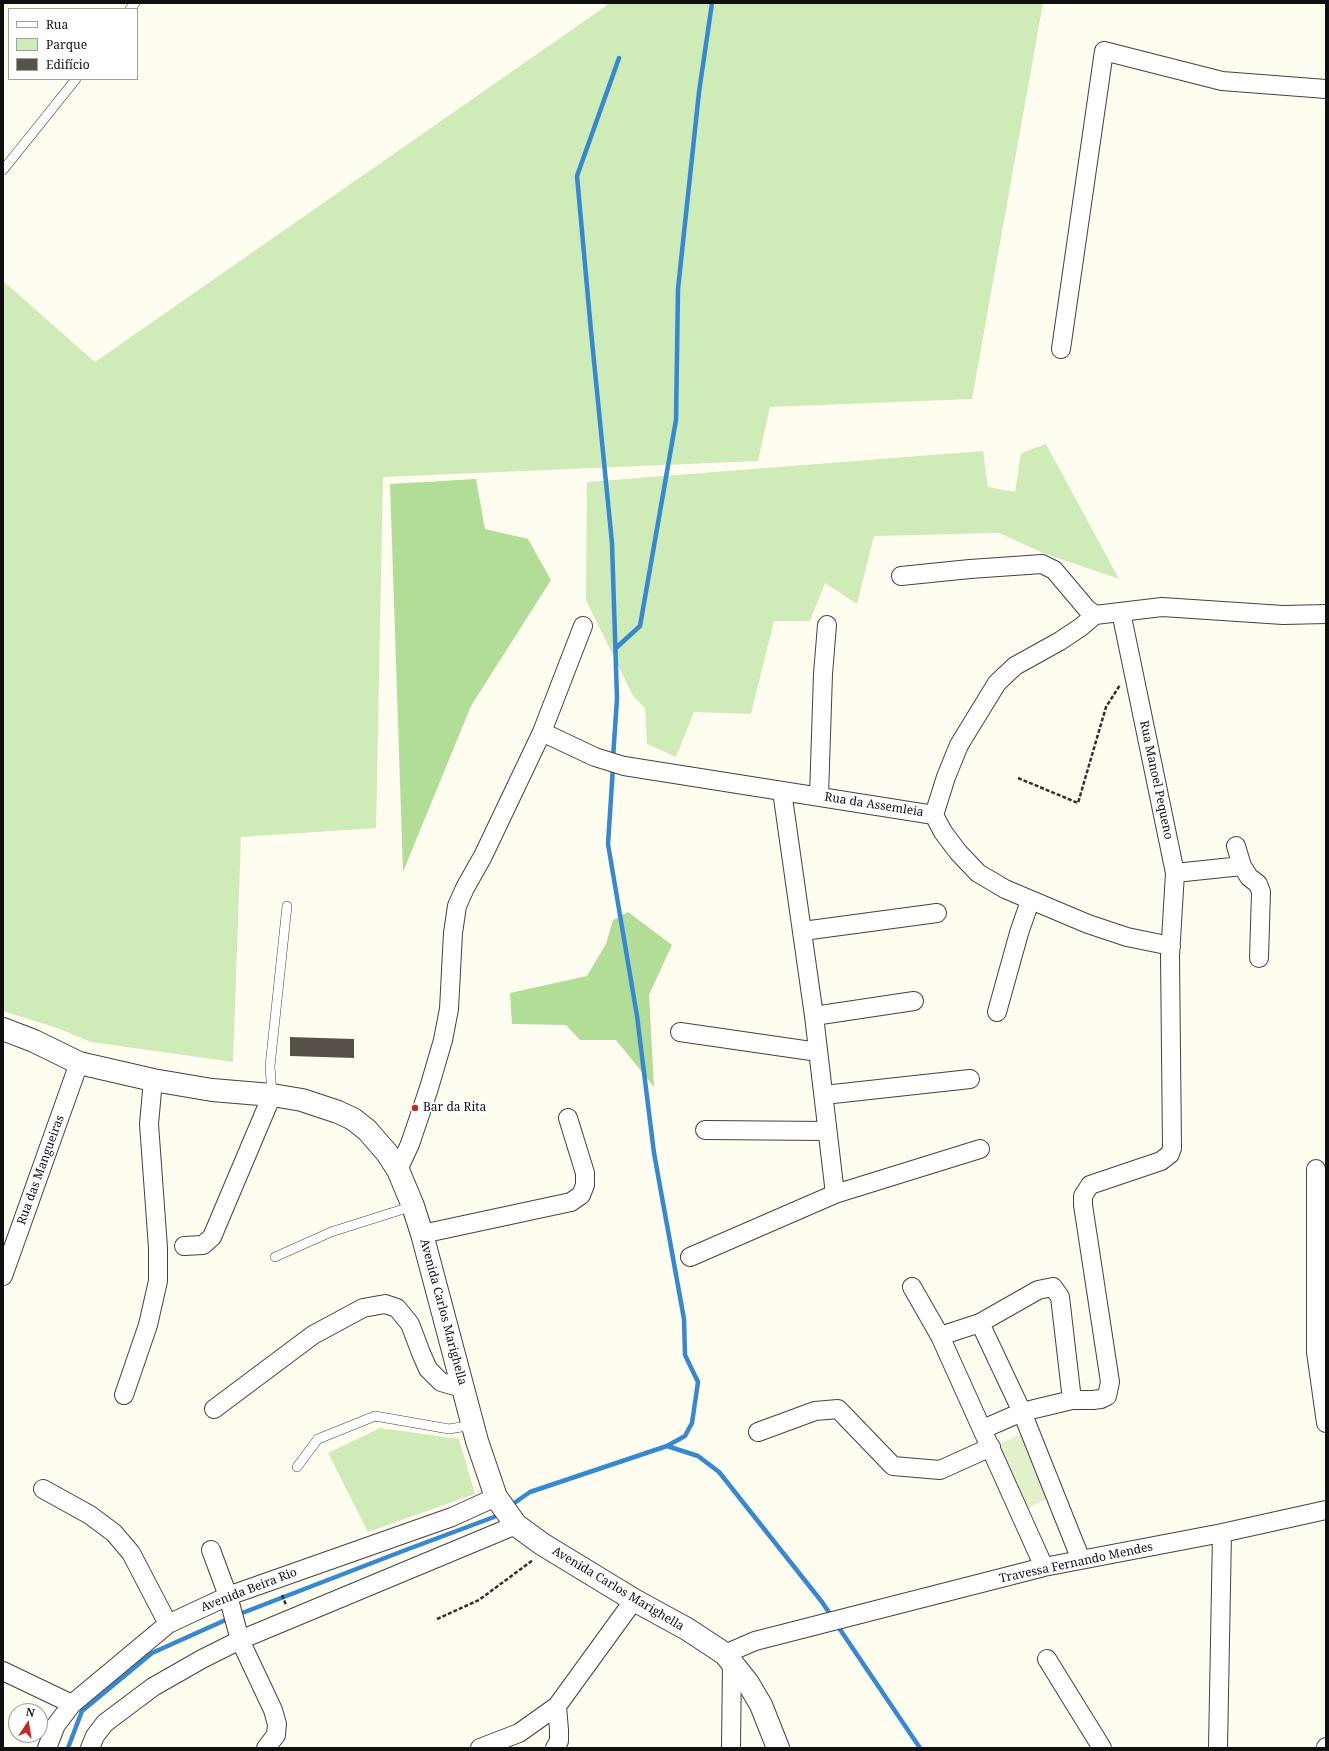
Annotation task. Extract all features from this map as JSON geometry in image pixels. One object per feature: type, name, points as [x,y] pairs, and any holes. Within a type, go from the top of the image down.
[{"type":"street","points":[[1061,349],[1104,51],[1222,81],[1326,89]]},
{"type":"street","points":[[901,576],[970,568],[1042,564],[1054,570],[1087,609],[1095,615]]},
{"type":"street","points":[[934,815],[946,777],[959,745],[998,683],[1015,666],[1060,641],[1081,627],[1095,615],[1162,607],[1283,615],[1326,614]]},
{"type":"street","name":"Rua Manoel Pequeno","points":[[1072,1400],[1101,1399],[1106,1396],[1109,1390],[1110,1382],[1083,1205],[1083,1196],[1090,1185],[1161,1161],[1170,1154],[1172,1148],[1171,946],[1175,873],[1121,612]]},
{"type":"street","points":[[818,796],[823,674],[827,625]]},
{"type":"street","points":[[398,1170],[410,1144],[443,1040],[449,1009],[453,933],[457,906],[465,888],[483,856],[542,732],[583,626]]},
{"type":"street","name":"Rua da Assemleia","points":[[542,732],[595,757],[624,766],[934,815],[943,832],[958,852],[978,874],[1005,889],[1030,901],[1127,937],[1171,946]]},
{"type":"street","points":[[782,791],[814,1016],[835,1194]]},
{"type":"street","points":[[1236,846],[1242,866],[1249,877],[1258,884],[1261,892],[1259,958]]},
{"type":"street","points":[[1175,873],[1242,866]]},
{"type":"street","points":[[997,1012],[1019,932],[1030,901]]},
{"type":"street","points":[[802,931],[937,914]]},
{"type":"street","points":[[814,1016],[914,1001]]},
{"type":"street","name":"Avenida Carlos Marighella","points":[[3,1029],[34,1041],[79,1063],[154,1080],[212,1090],[272,1095],[302,1100],[320,1105],[353,1119],[377,1141],[398,1170],[413,1206],[422,1234],[473,1425],[505,1510],[550,1548],[634,1600],[687,1629],[728,1658],[748,1683],[761,1705],[778,1748]]},
{"type":"street","points":[[680,1032],[818,1052]]},
{"type":"street","name":"Rua das Mangueiras","points":[[3,1276],[79,1063]]},
{"type":"street","points":[[824,1095],[970,1079]]},
{"type":"street","points":[[124,1395],[148,1325],[158,1281],[158,1248],[149,1124],[154,1080]]},
{"type":"street","points":[[184,1246],[202,1245],[212,1237],[272,1095]]},
{"type":"street","points":[[422,1234],[571,1202],[581,1195],[585,1185],[585,1173],[568,1118]]},
{"type":"street","points":[[705,1130],[828,1131]]},
{"type":"street","points":[[690,1257],[835,1194],[980,1149]]},
{"type":"street","points":[[1316,1169],[1316,1352],[1326,1423]]},
{"type":"street","points":[[912,1287],[940,1336],[1044,1567]]},
{"type":"street","points":[[940,1336],[980,1323],[1038,1290],[1053,1287],[1060,1297],[1072,1400],[1022,1412],[983,1429]]},
{"type":"street","points":[[214,1409],[313,1335],[363,1308],[385,1304],[397,1308],[410,1324],[420,1354],[428,1369],[441,1382],[462,1388]]},
{"type":"street","points":[[980,1323],[1022,1412],[1081,1560]]},
{"type":"street","points":[[758,1432],[815,1411],[838,1409],[893,1466],[940,1470],[991,1447]]},
{"type":"street","points":[[43,1489],[90,1515],[114,1533],[131,1552],[168,1624]]},
{"type":"street","points":[[90,1748],[95,1736],[105,1723],[153,1687],[202,1659],[240,1640],[291,1618],[505,1510]]},
{"type":"street","name":"Avenida Beira Rio","points":[[47,1748],[56,1725],[72,1704],[168,1624],[228,1596],[452,1517],[505,1510]]},
{"type":"street","name":"Travessa Fernando Mendes","points":[[728,1658],[755,1641],[1044,1567],[1222,1533],[1326,1510]]},
{"type":"street","points":[[1218,1748],[1222,1533]]},
{"type":"street","points":[[211,1550],[228,1596],[240,1640],[273,1710],[278,1724],[276,1735],[266,1748]]},
{"type":"street","points":[[480,1748],[519,1733],[557,1706],[634,1600]]},
{"type":"street","points":[[728,1658],[731,1748]]},
{"type":"street","points":[[1047,1659],[1102,1748]]},
{"type":"street","points":[[3,1671],[72,1704]]},
{"type":"street","points":[[555,1748],[559,1741],[557,1706]]},
{"type":"lane","points":[[3,170],[75,80]]},
{"type":"lane","points":[[272,1095],[270,1066],[287,906]]},
{"type":"lane","points":[[275,1257],[331,1232],[413,1206]]},
{"type":"lane","points":[[297,1466],[318,1439],[375,1416],[449,1429],[473,1425]]},
{"type":"path","points":[[1018,778],[1078,803],[1106,707],[1132,667]]},
{"type":"path","points":[[437,1619],[479,1600],[550,1548]]},
{"type":"path","points":[[276,1579],[291,1618]]},
{"type":"green space","points":[[606,3],[1043,3],[972,399],[770,407],[758,461],[383,477],[376,828],[241,837],[233,1062],[91,1042],[60,1029],[3,1011],[3,281],[95,362],[606,6]]},
{"type":"green space","points":[[1046,444],[1119,579],[1043,553],[999,533],[874,536],[857,604],[825,583],[810,621],[774,621],[751,714],[694,712],[676,757],[647,744],[645,708],[633,696],[586,600],[587,482],[983,451],[988,487],[1015,492],[1021,453]]},
{"type":"green space","points":[[476,479],[485,529],[528,539],[551,580],[471,706],[403,872],[390,484]]},
{"type":"green space","points":[[628,912],[672,945],[649,995],[654,1087],[616,1040],[580,1040],[566,1025],[512,1024],[510,993],[587,976],[606,944],[613,920]]},
{"type":"green space","points":[[380,1428],[459,1439],[475,1494],[368,1532],[328,1453]]},
{"type":"green space","points":[[1028,1431],[1057,1494],[1026,1509],[997,1445]]},
{"type":"building","points":[[290,1037],[354,1039],[354,1058],[290,1056]]},
{"type":"waterway","points":[[616,648],[640,626],[676,420],[678,289],[699,92],[712,3]]},
{"type":"waterway","points":[[613,758],[617,699],[612,543],[577,176],[619,58]]},
{"type":"waterway","points":[[510,1506],[530,1492],[667,1446],[685,1436],[692,1423],[698,1382],[685,1355],[684,1319],[654,1153],[637,1016],[608,844],[613,767]]},
{"type":"waterway","points":[[667,1446],[698,1456],[719,1472],[822,1602],[832,1617]]},
{"type":"waterway","points":[[237,1615],[494,1517],[500,1513]]},
{"type":"waterway","points":[[68,1748],[82,1711],[152,1653],[230,1618]]},
{"type":"waterway","points":[[837,1625],[920,1748]]},
{"type":"place","name":"Bar da Rita","points":[[415,1108]]}]
